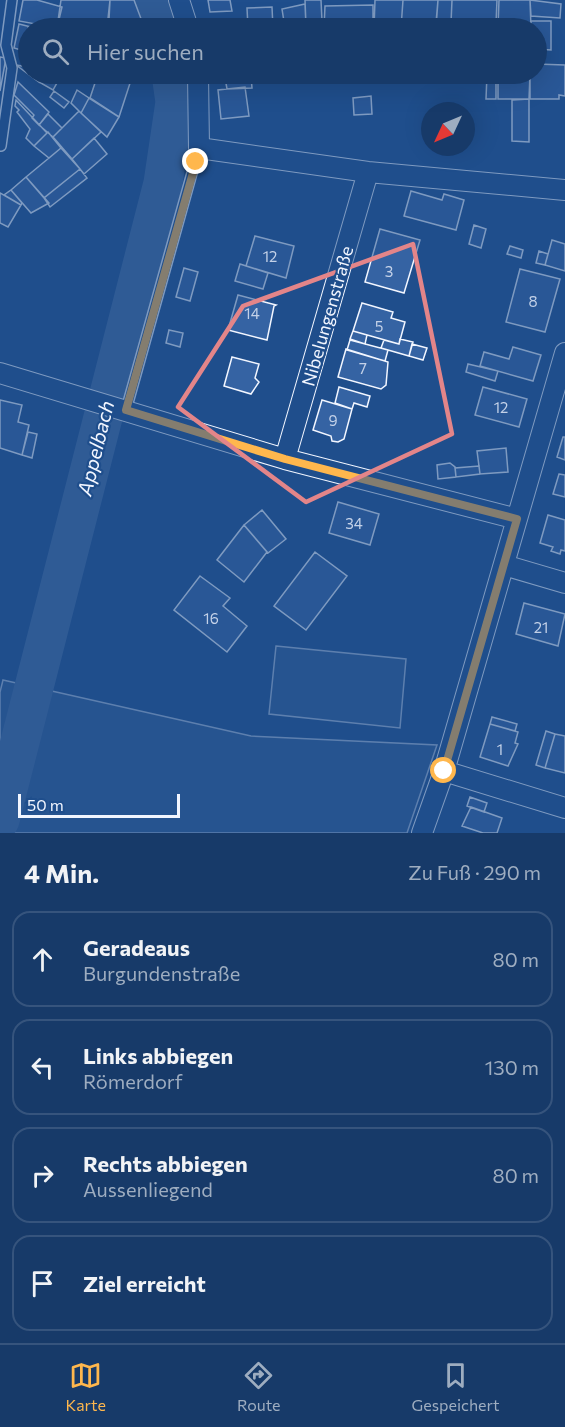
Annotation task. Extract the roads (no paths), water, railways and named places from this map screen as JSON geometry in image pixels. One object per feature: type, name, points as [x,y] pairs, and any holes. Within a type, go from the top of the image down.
[{"type":"street","points":[[179,0],[185,18]]},
{"type":"street","points":[[198,84],[199,148],[369,172],[565,190]]},
{"type":"street","name":"Nibelungenstraße","points":[[285,459],[369,172]]},
{"type":"street","points":[[422,833],[444,771],[565,353]]},
{"type":"street","points":[[0,373],[285,459],[517,519]]},
{"type":"street","points":[[504,565],[565,583]]},
{"type":"street","points":[[444,771],[565,808]]},
{"type":"lane","points":[[1,146],[12,68],[6,45],[12,0]]},
{"type":"lane","points":[[126,410],[199,148]]},
{"type":"waterway","name":"Appelbach","points":[[148,0],[154,18]]},
{"type":"waterway","name":"Appelbach","points":[[0,820],[163,183],[175,102],[172,84]]}]
